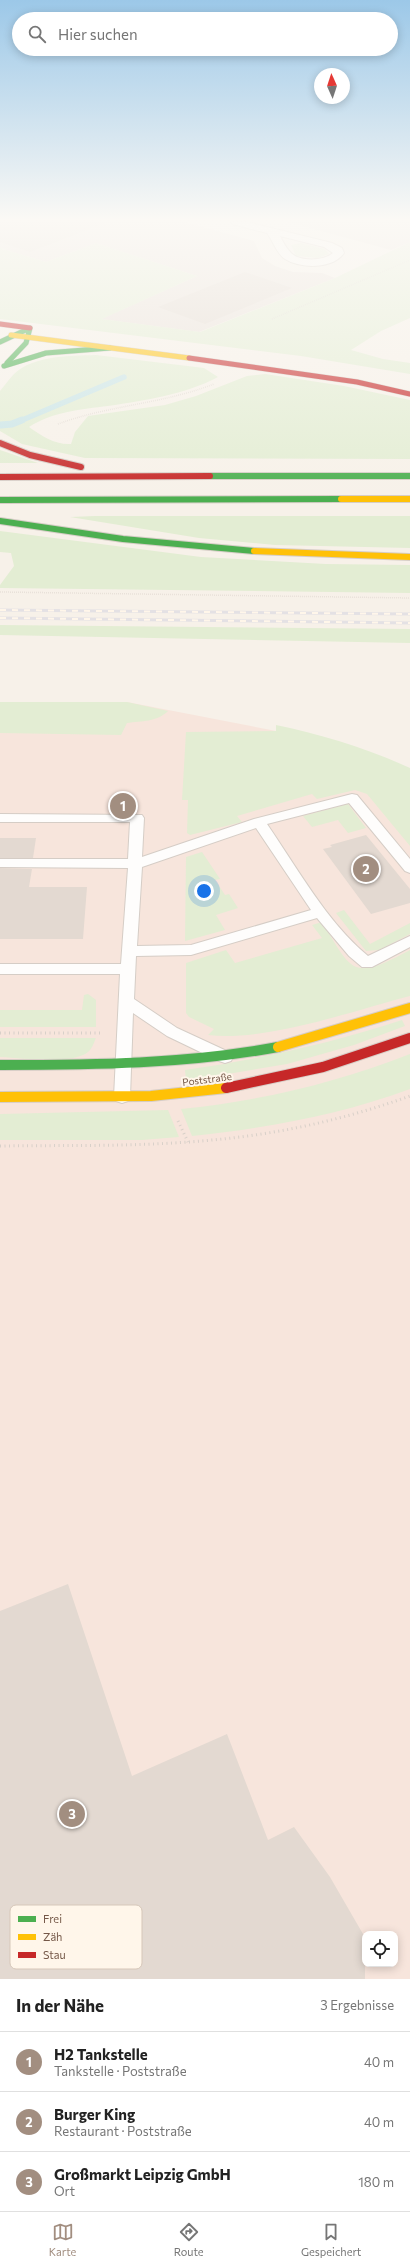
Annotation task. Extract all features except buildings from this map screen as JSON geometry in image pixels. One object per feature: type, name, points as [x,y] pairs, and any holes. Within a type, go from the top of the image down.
[{"type":"main road","points":[[0,324],[30,332],[110,348],[357,382],[410,394]]},
{"type":"main road","points":[[2,368],[25,345],[30,332]]},
{"type":"main road","points":[[0,334],[12,335],[30,332],[82,334]]},
{"type":"main road","points":[[0,342],[12,335]]},
{"type":"main road","points":[[2,368],[46,353],[110,348]]},
{"type":"main road","points":[[0,443],[16,451],[47,460],[133,476]]},
{"type":"main road","points":[[0,477],[410,476]]},
{"type":"main road","points":[[0,500],[410,499]]},
{"type":"main road","points":[[0,521],[122,539],[230,550],[331,556],[410,557]]},
{"type":"main road","name":"Poststraße","points":[[0,1065],[168,1064],[225,1056],[291,1043],[410,1008]]},
{"type":"main road","name":"Poststraße","points":[[0,1098],[172,1095],[259,1083],[302,1074],[357,1058],[410,1038]]},
{"type":"lane","points":[[0,863],[135,864],[259,822],[352,798],[410,868]]},
{"type":"lane","points":[[0,818],[137,818],[131,951],[122,1065],[122,1097]]},
{"type":"lane","points":[[259,822],[320,912],[366,964],[410,942]]},
{"type":"lane","points":[[131,951],[191,950],[320,912]]},
{"type":"lane","points":[[0,969],[129,969]]},
{"type":"lane","points":[[127,1002],[172,1032],[225,1056]]},
{"type":"path","points":[[272,319],[283,314]]},
{"type":"path","points":[[58,424],[79,414],[168,400],[200,390],[222,380],[233,373],[240,365]]},
{"type":"path","points":[[0,592],[410,598]]},
{"type":"path","points":[[0,1033],[125,1032]]},
{"type":"path","points":[[0,1146],[140,1144],[242,1137],[316,1124],[410,1096]]},
{"type":"shaded area","points":[[111,314],[243,314],[199,332],[101,319]]},
{"type":"shaded area","points":[[0,702],[127,702],[276,731],[345,782],[410,811],[410,1979],[0,1979]]},
{"type":"green space","points":[[0,314],[112,314],[102,319],[200,332],[244,314],[410,314],[410,318],[381,331],[351,350],[383,359],[410,363],[410,374],[301,356],[0,319]]},
{"type":"green space","points":[[96,355],[204,368],[218,377],[178,393],[67,412],[47,418],[29,427],[44,437],[60,443],[71,444],[75,432],[88,416],[165,405],[196,396],[247,376],[265,374],[344,386],[410,400],[410,459],[85,458],[22,444],[0,431],[0,391],[14,374],[32,363],[42,360],[64,356]]},
{"type":"green space","points":[[0,450],[38,463],[0,463]]},
{"type":"green space","points":[[410,516],[410,548],[275,545],[199,538],[70,517]]},
{"type":"green space","points":[[0,531],[201,557],[326,564],[410,565],[410,593],[0,588],[0,585],[14,566],[11,553],[0,552]]},
{"type":"green space","points":[[0,625],[410,629],[410,643],[0,635]]},
{"type":"green space","points":[[0,702],[127,702],[168,711],[164,715],[154,719],[127,723],[121,735],[0,733]]},
{"type":"green space","points":[[276,725],[311,733],[344,743],[377,754],[410,768],[410,846],[367,794],[355,790],[317,799],[312,794],[237,816],[242,822],[190,835],[187,833],[188,800],[182,800],[186,732],[276,731]]},
{"type":"green space","points":[[348,804],[366,828],[348,833],[338,820],[312,827],[303,816]]},
{"type":"green space","points":[[202,852],[220,879],[215,880],[225,895],[229,894],[238,908],[216,915],[225,930],[185,941],[186,857]]},
{"type":"green space","points":[[344,910],[370,944],[410,923],[410,934],[379,950],[366,951],[336,913]]},
{"type":"green space","points":[[322,922],[341,952],[348,961],[356,967],[365,968],[376,966],[410,950],[410,996],[309,1024],[256,1034],[231,1036],[208,1035],[214,1029],[189,1017],[186,1013],[186,963],[226,950],[235,963],[322,938],[312,925]]},
{"type":"green space","points":[[88,994],[96,1000],[96,1027],[0,1027],[0,1010],[82,1010],[84,995]]},
{"type":"green space","points":[[402,1020],[405,1026],[354,1045],[287,1064],[186,1081],[185,1070],[294,1050],[375,1029]]},
{"type":"green space","points":[[0,1038],[96,1038],[86,1054],[75,1058],[54,1060],[0,1057]]},
{"type":"green space","points":[[410,1054],[410,1089],[330,1113],[247,1129],[192,1136],[181,1109],[210,1106],[269,1096],[354,1074]]},
{"type":"green space","points":[[168,1110],[179,1137],[142,1140],[0,1140],[0,1114]]},
{"type":"waterway","points":[[20,421],[124,377]]},
{"type":"waterway","points":[[1,425],[12,424],[22,420]]},
{"type":"railway","points":[[0,610],[410,614]]},
{"type":"railway","points":[[0,618],[410,623]]},
{"type":"traffic: fast","points":[[0,342],[30,328],[26,343],[7,363]]},
{"type":"traffic: fast","points":[[4,366],[46,353],[110,348]]},
{"type":"traffic: fast","points":[[210,476],[410,476]]},
{"type":"traffic: fast","points":[[0,500],[341,499]]},
{"type":"traffic: fast","points":[[0,521],[123,539],[254,551]]},
{"type":"traffic: fast","points":[[0,1065],[139,1064],[243,1054],[278,1047]]},
{"type":"traffic: slow","points":[[11,335],[189,358]]},
{"type":"traffic: slow","points":[[341,499],[410,499]]},
{"type":"traffic: slow","points":[[254,551],[410,557]]},
{"type":"traffic: slow","points":[[278,1047],[410,1008]]},
{"type":"traffic: slow","points":[[0,1097],[151,1096],[226,1088]]},
{"type":"traffic: jam","points":[[0,324],[30,328]]},
{"type":"traffic: jam","points":[[189,358],[357,382],[410,394]]},
{"type":"traffic: jam","points":[[0,443],[30,455],[81,467]]},
{"type":"traffic: jam","points":[[0,477],[210,476]]},
{"type":"traffic: jam","points":[[226,1088],[323,1067],[410,1038]]},
{"type":"place","name":"H2 Tankstelle","points":[[123,806]]},
{"type":"place","name":"Burger King","points":[[366,869]]},
{"type":"place","name":"Großmarkt Leipzig GmbH","points":[[72,1814]]}]
